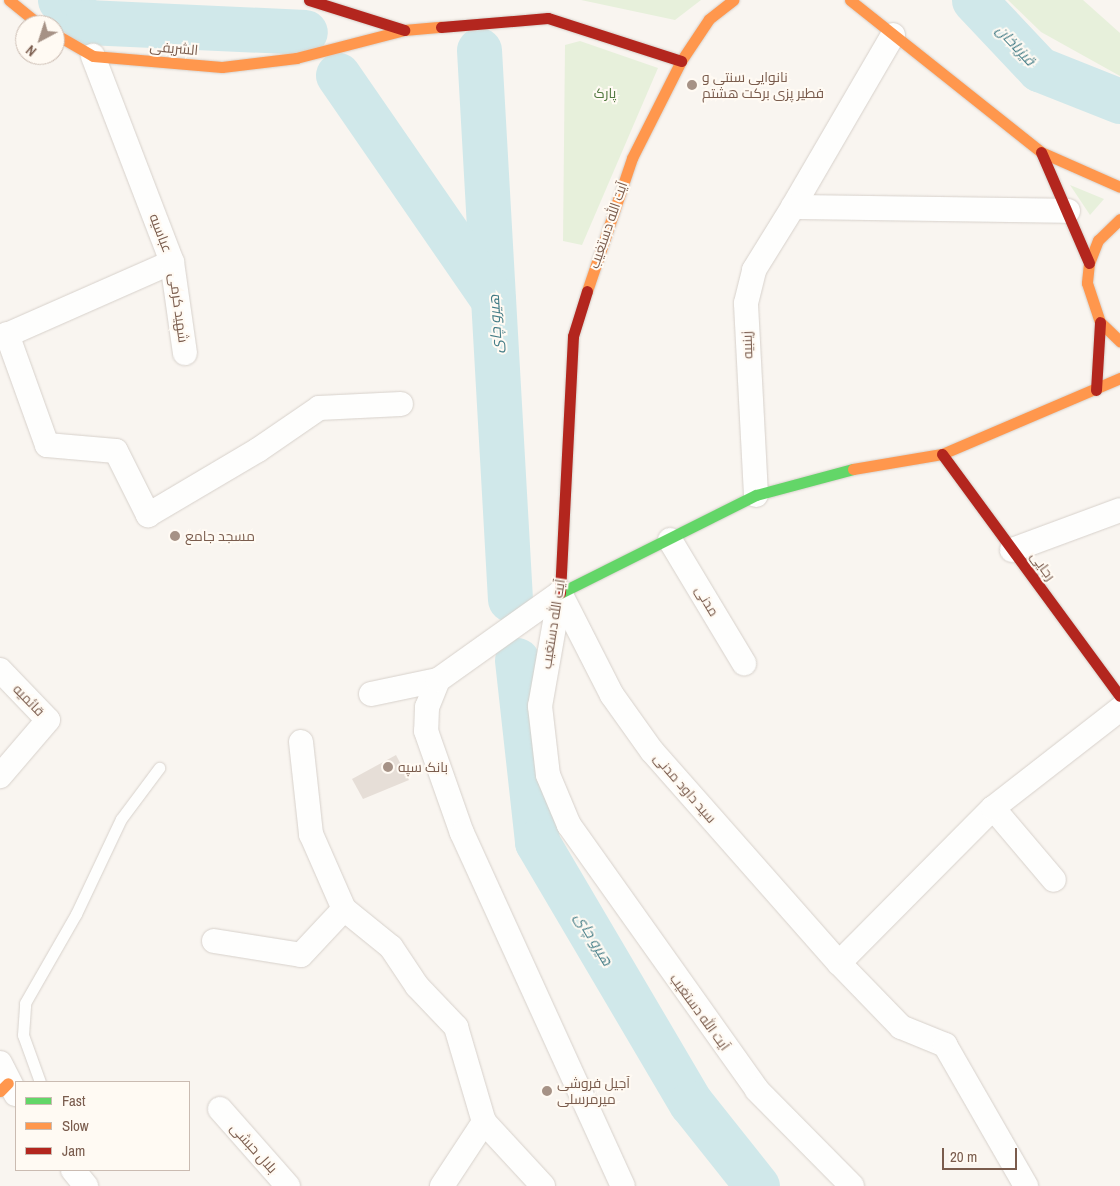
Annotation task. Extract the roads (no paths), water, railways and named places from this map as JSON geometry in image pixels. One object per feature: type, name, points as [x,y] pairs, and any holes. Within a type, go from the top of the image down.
[{"type":"main road","points":[[9,0],[28,15]]},
{"type":"main road","points":[[315,0],[404,30],[548,18],[680,61]]},
{"type":"main road","name":"آیت الله دستغیب","points":[[560,593],[573,336],[609,216],[632,158],[680,61],[708,19],[733,0]]},
{"type":"main road","points":[[850,0],[1041,152],[1120,187]]},
{"type":"main road","name":"الشریفی","points":[[65,40],[93,56],[222,67],[296,58],[404,30]]},
{"type":"main road","points":[[1041,152],[1089,263]]},
{"type":"main road","points":[[1096,390],[1100,322],[1086,283],[1089,263],[1098,240],[1120,219]]},
{"type":"main road","points":[[1100,322],[1120,340]]},
{"type":"main road","points":[[560,593],[670,540],[756,495],[846,470],[942,454],[1096,390],[1120,378]]},
{"type":"main road","name":"رجایی","points":[[942,454],[1120,696]]},
{"type":"street","name":"زینبیه","points":[[756,495],[746,303],[754,270],[893,35]]},
{"type":"street","name":"عباسیه","points":[[3,336],[172,262],[93,56]]},
{"type":"street","points":[[793,207],[1068,211]]},
{"type":"street","name":"شهید کرمی","points":[[172,262],[185,353]]},
{"type":"street","points":[[3,336],[47,445],[116,451],[148,515],[258,450],[319,408],[401,404]]},
{"type":"street","points":[[1012,550],[1120,510]]},
{"type":"street","name":"مدنی","points":[[670,540],[744,663]]},
{"type":"street","points":[[371,694],[438,680],[535,614],[560,593]]},
{"type":"street","name":"سید داود مدنی","points":[[560,593],[612,695],[652,751],[839,963],[901,1027],[945,1045],[1026,1186]]},
{"type":"street","name":"آیت الله دستغیب","points":[[560,593],[540,706],[548,775],[569,826],[758,1090],[852,1186]]},
{"type":"street","name":"قائمیه","points":[[0,670],[48,720],[0,776]]},
{"type":"street","points":[[438,680],[427,707],[426,731],[458,824],[623,1186]]},
{"type":"street","points":[[839,963],[993,808],[1120,709]]},
{"type":"street","points":[[301,742],[311,834],[344,909],[391,947],[417,986],[456,1027],[484,1122],[543,1186]]},
{"type":"street","points":[[993,808],[1054,880]]},
{"type":"street","points":[[214,941],[301,955],[344,909]]},
{"type":"street","name":"بلال حبشی","points":[[220,1110],[288,1186]]},
{"type":"street","points":[[442,1186],[484,1122]]},
{"type":"street","points":[[74,1171],[86,1186]]},
{"type":"lane","points":[[40,1081],[23,1035],[25,1004],[76,914],[121,820],[159,768]]},
{"type":"waterway","points":[[60,0],[87,22],[305,32]]},
{"type":"waterway","name":"قیزباخان","points":[[974,0],[1039,69],[1120,101]]},
{"type":"waterway","name":"هیرو چای","points":[[479,50],[510,599]]},
{"type":"waterway","points":[[338,75],[493,300]]},
{"type":"waterway","name":"هیرو چای","points":[[517,660],[537,842],[691,1103],[757,1186]]},
{"type":"place","name":"نانوایی سنتی و فطیر پزی برکت هشتم","points":[[692,85]]},
{"type":"place","name":"مسجد جامع","points":[[175,536]]},
{"type":"place","name":"بانک سپه","points":[[388,767]]},
{"type":"place","name":"آجیل فروشی میرمرسلی","points":[[547,1091]]},
{"type":"park label","name":"پارک","points":[[605,93]]}]
